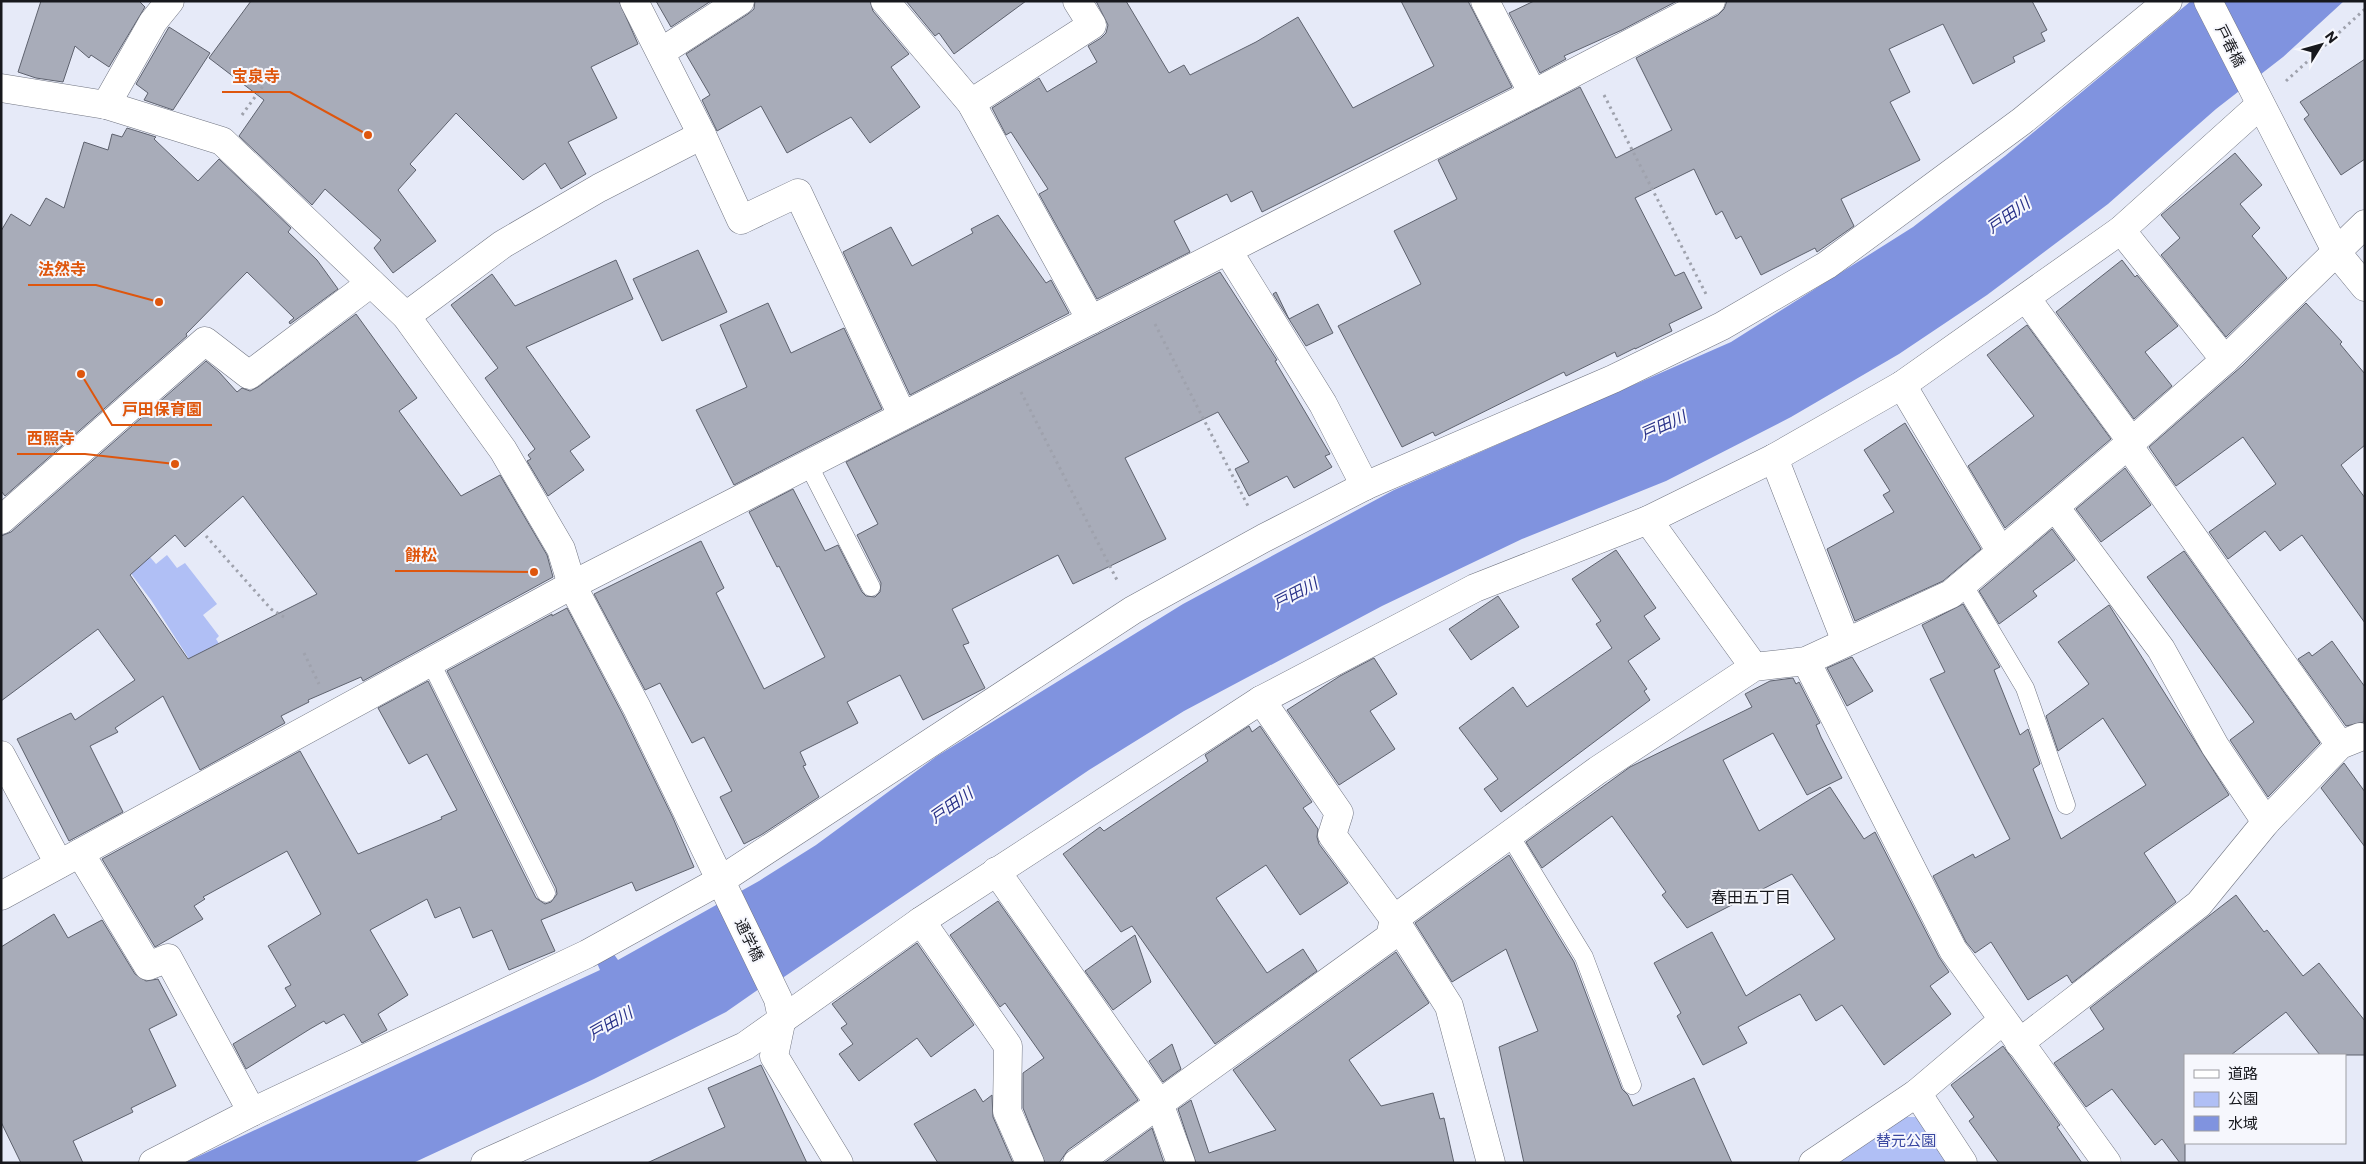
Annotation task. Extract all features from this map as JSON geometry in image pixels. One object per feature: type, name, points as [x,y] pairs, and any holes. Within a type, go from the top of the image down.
[{"type":"street","points":[[106,105],[153,22],[170,1]]},
{"type":"street","points":[[634,1],[702,135],[741,220],[798,193],[902,415]]},
{"type":"street","points":[[661,52],[740,1]]},
{"type":"street","points":[[885,1],[971,103],[1091,320]]},
{"type":"street","points":[[971,103],[1092,25],[1077,1]]},
{"type":"street","points":[[1485,1],[1534,94]]},
{"type":"street","points":[[153,1163],[252,1112],[587,954],[721,880],[1133,610],[1264,538],[1365,486],[1613,379],[1722,326],[1827,265],[1916,201],[2022,121],[2168,1]]},
{"type":"street","name":"戸春橋","points":[[2208,1],[2337,253],[2365,287]]},
{"type":"street","points":[[1,896],[572,585],[1589,66],[1704,3]]},
{"type":"street","points":[[1,88],[106,105],[222,141]]},
{"type":"street","points":[[485,1163],[745,1046],[780,1009],[921,921],[1261,700],[1475,588],[1648,520],[1774,458],[1902,384],[2121,230],[2256,98]]},
{"type":"street","points":[[406,316],[503,244],[599,188],[702,135]]},
{"type":"street","name":"通学橋","points":[[222,141],[406,316],[503,450],[561,549],[572,585],[637,708],[721,880],[780,1009]]},
{"type":"street","points":[[1077,1163],[1390,937],[1394,919],[1509,834],[1598,770],[1754,668],[1806,661],[1951,594],[2130,444],[2225,360],[2365,224]]},
{"type":"street","points":[[2121,230],[2225,360]]},
{"type":"street","points":[[1228,250],[1323,404],[1365,486]]},
{"type":"street","points":[[1,520],[205,341],[249,375],[371,283]]},
{"type":"street","points":[[2019,1043],[2199,904],[2266,822],[2358,739],[2130,444],[2026,298]]},
{"type":"street","points":[[1902,384],[2001,552]]},
{"type":"street","points":[[1774,458],[1846,642]]},
{"type":"street","points":[[2055,507],[2161,649],[2215,746],[2266,822]]},
{"type":"street","points":[[1648,520],[1754,668]]},
{"type":"street","points":[[1806,661],[1952,950],[2107,1163]]},
{"type":"street","points":[[1261,700],[1340,813],[1332,835],[1394,919],[1449,1006],[1491,1163]]},
{"type":"street","points":[[1,756],[69,859],[148,966],[168,958],[252,1112]]},
{"type":"street","points":[[996,871],[1159,1103],[1181,1163]]},
{"type":"street","points":[[921,921],[1008,1046],[1008,1111],[1030,1163]]},
{"type":"street","points":[[780,1009],[774,1056],[839,1163]]},
{"type":"street","points":[[1813,1163],[1917,1093],[2002,1021]]},
{"type":"street","points":[[1917,1093],[1963,1163]]},
{"type":"lane","points":[[808,464],[871,586]]},
{"type":"lane","points":[[1963,584],[2025,688],[2066,805]]},
{"type":"lane","points":[[431,663],[546,893]]},
{"type":"lane","points":[[1509,834],[1584,957],[1632,1085]]},
{"type":"path","points":[[2256,98],[2365,9]]},
{"type":"path","points":[[1589,66],[1722,326]]},
{"type":"path","points":[[222,141],[268,79]]},
{"type":"path","points":[[1140,295],[1264,538]]},
{"type":"path","points":[[1006,362],[1133,610]]},
{"type":"path","points":[[206,536],[271,609],[287,619]]},
{"type":"green space","points":[[99,497],[156,564],[167,555],[177,568],[185,563],[217,604],[203,615],[219,636],[216,639],[230,661],[202,679],[151,600],[83,510]]},
{"type":"green space","name":"替元公園","points":[[1901,1117],[1917,1117],[1948,1163],[1834,1163]]},
{"type":"water","name":"戸田川","points":[[2191,1],[2344,1],[2283,57],[2216,109],[2108,204],[1987,295],[1899,354],[1791,417],[1666,481],[1522,539],[1382,606],[1184,711],[1089,770],[781,979],[759,989],[726,1012],[594,1079],[413,1163],[184,1163],[600,970],[597,963],[613,953],[618,960],[759,881],[816,845],[937,756],[1183,604],[1394,490],[1731,342],[1913,227],[2005,156]]},
{"type":"building","points":[[41,1],[139,1],[145,7],[109,67],[91,55],[89,58],[75,46],[63,82],[36,78],[18,72]]},
{"type":"building","points":[[251,1],[619,1],[638,44],[591,67],[617,118],[568,142],[586,174],[561,189],[545,163],[523,180],[456,113],[410,164],[416,170],[398,190],[436,241],[393,273],[374,248],[381,240],[325,189],[312,205],[239,136],[264,100],[209,58]]},
{"type":"building","points":[[656,1],[711,1],[671,27]]},
{"type":"building","points":[[755,1],[870,1],[873,11],[909,54],[891,67],[920,107],[870,143],[851,117],[787,153],[761,106],[717,131],[702,100],[710,95],[686,54],[748,14],[754,9]]},
{"type":"building","points":[[906,1],[1026,1],[954,54],[939,33],[935,36]]},
{"type":"building","points":[[1096,1],[1126,1],[1169,73],[1184,65],[1190,75],[1256,42],[1298,17],[1353,108],[1434,66],[1401,1],[1468,1],[1512,87],[1262,212],[1252,191],[1231,202],[1227,194],[1174,221],[1190,252],[1097,299],[1039,194],[1048,189],[1011,132],[1006,135],[992,108],[1039,78],[1047,92],[1097,62],[1088,46],[1106,33],[1108,25]]},
{"type":"building","points":[[1534,1],[1677,1],[1622,30],[1564,56],[1566,59],[1540,73],[1509,13]]},
{"type":"building","points":[[1727,1],[2032,1],[2047,30],[2041,33],[2045,41],[2013,57],[2015,62],[1973,84],[1943,24],[1889,49],[1910,92],[1890,102],[1920,160],[1841,199],[1854,226],[1817,252],[1815,248],[1761,275],[1741,236],[1736,239],[1722,211],[1716,215],[1694,169],[1635,198],[1675,276],[1684,272],[1702,308],[1669,324],[1672,331],[1635,349],[1617,357],[1615,352],[1566,376],[1564,372],[1435,436],[1433,432],[1402,447],[1338,326],[1421,284],[1394,231],[1457,199],[1438,160],[1580,87],[1616,158],[1672,130],[1636,58],[1718,15],[1724,9]]},
{"type":"building","points":[[169,27],[210,53],[173,110],[144,100],[148,93],[136,84]]},
{"type":"building","points":[[2365,59],[2365,159],[2341,175],[2304,119],[2309,115],[2300,102]]},
{"type":"building","points":[[127,128],[156,137],[154,139],[198,181],[219,159],[291,228],[288,232],[317,260],[338,289],[290,324],[289,322],[294,318],[247,272],[186,334],[187,336],[5,496],[1,491],[1,231],[11,214],[30,226],[46,198],[64,208],[84,142],[108,150],[112,134],[122,137]]},
{"type":"building","points":[[2235,153],[2262,185],[2240,204],[2260,228],[2252,236],[2287,278],[2226,337],[2161,255],[2180,238],[2161,215]]},
{"type":"building","points":[[998,215],[1046,283],[1051,280],[1069,313],[910,395],[843,252],[891,227],[912,266],[973,233],[971,229]]},
{"type":"building","points":[[698,250],[727,312],[662,341],[633,279]]},
{"type":"building","points":[[616,260],[633,299],[526,347],[590,437],[570,451],[584,470],[548,496],[527,461],[531,459],[528,455],[535,449],[485,378],[498,368],[451,305],[492,274],[515,306]]},
{"type":"building","points":[[2122,260],[2135,277],[2137,275],[2178,326],[2145,352],[2172,386],[2134,419],[2056,312]]},
{"type":"building","points":[[1220,272],[1277,360],[1275,361],[1330,454],[1325,456],[1332,467],[1294,488],[1287,476],[1249,496],[1235,469],[1249,462],[1218,412],[1125,458],[1166,539],[1073,584],[1058,555],[952,609],[969,643],[963,645],[985,688],[923,720],[900,675],[847,702],[858,723],[800,752],[806,765],[803,766],[819,797],[744,844],[720,797],[732,791],[704,737],[692,743],[660,683],[645,690],[594,594],[701,541],[724,588],[716,593],[764,689],[825,657],[779,566],[777,567],[749,512],[793,489],[825,551],[838,545],[862,592],[866,596],[875,597],[880,592],[881,583],[857,535],[878,524],[846,462]]},
{"type":"building","points":[[1276,292],[1289,319],[1318,304],[1333,333],[1306,346],[1273,294]]},
{"type":"building","points":[[768,303],[791,353],[844,328],[882,409],[734,485],[696,410],[747,387],[720,325]]},
{"type":"building","points":[[2306,303],[2342,342],[2340,344],[2365,374],[2365,445],[2341,465],[2365,498],[2365,623],[2302,535],[2280,551],[2265,531],[2228,559],[2209,532],[2276,484],[2243,437],[2176,486],[2149,447],[2242,366]]},
{"type":"building","points":[[356,314],[417,398],[399,411],[461,496],[500,475],[547,555],[553,577],[363,681],[361,677],[308,700],[309,702],[281,716],[285,723],[200,770],[163,696],[115,728],[118,732],[90,746],[123,812],[69,841],[17,739],[71,713],[75,720],[135,680],[98,629],[1,701],[1,536],[11,532],[206,361],[237,392],[242,388],[250,391]],"holes":[[[243,496],[317,594],[188,659],[130,575],[175,535],[185,547]]]},
{"type":"building","points":[[2027,325],[2111,439],[2005,528],[1968,466],[2034,416],[1987,355]]},
{"type":"building","points":[[1905,423],[1981,549],[1943,581],[1855,621],[1827,549],[1894,512],[1883,495],[1890,491],[1864,450]]},
{"type":"building","points":[[2125,468],[2151,505],[2101,542],[2076,509]]},
{"type":"building","points":[[2052,529],[2075,560],[2033,591],[2037,596],[1999,624],[1979,591]]},
{"type":"building","points":[[1616,550],[1656,608],[1644,616],[1660,639],[1628,661],[1647,689],[1644,691],[1650,700],[1501,812],[1484,789],[1498,779],[1459,728],[1513,687],[1527,707],[1612,648],[1596,624],[1601,621],[1572,579]]},
{"type":"building","points":[[2184,551],[2320,743],[2268,797],[2230,740],[2254,722],[2147,577]]},
{"type":"building","points":[[1498,596],[1519,627],[1471,660],[1449,629]]},
{"type":"building","points":[[1963,604],[2000,667],[1994,670],[2020,735],[2028,729],[2040,764],[2033,769],[2061,839],[2146,785],[2103,718],[2058,751],[2046,716],[2089,684],[2058,642],[2109,605],[2229,795],[2144,853],[2176,902],[2072,983],[2067,975],[2028,1000],[1991,942],[1975,953],[1966,942],[1933,876],[1973,854],[1975,858],[2010,839],[1930,679],[1945,672],[1922,625]]},
{"type":"building","points":[[567,608],[623,715],[673,818],[694,867],[636,891],[632,882],[541,920],[555,951],[509,970],[492,930],[473,938],[460,907],[435,918],[427,899],[370,930],[408,995],[378,1014],[387,1030],[362,1043],[344,1014],[326,1024],[324,1021],[246,1069],[233,1044],[296,1006],[285,988],[291,985],[268,946],[321,914],[287,851],[203,897],[205,899],[194,906],[203,919],[155,947],[102,859],[300,751],[358,854],[442,819],[441,817],[457,810],[427,754],[409,764],[378,708],[428,681],[536,898],[545,904],[551,902],[557,894],[556,888],[447,671],[552,614],[552,616]]},
{"type":"building","points":[[2332,641],[2365,687],[2364,722],[2346,726],[2298,659],[2309,652],[2312,656]]},
{"type":"building","points":[[1852,657],[1873,691],[1847,706],[1827,668]]},
{"type":"building","points":[[1374,658],[1397,694],[1370,711],[1395,749],[1339,785],[1287,710],[1340,676]]},
{"type":"building","points":[[1793,678],[1796,684],[1799,682],[1820,723],[1816,725],[1842,778],[1807,795],[1773,733],[1723,760],[1759,831],[1830,787],[1864,839],[1875,832],[1939,957],[1949,972],[1930,986],[1951,1014],[1884,1065],[1842,1005],[1816,1021],[1800,994],[1738,1027],[1747,1043],[1703,1065],[1677,1016],[1681,1013],[1654,963],[1712,932],[1746,996],[1835,939],[1792,874],[1687,928],[1662,895],[1666,892],[1612,816],[1542,868],[1526,842],[1630,767],[1752,707],[1745,694],[1770,681]]},
{"type":"building","points":[[1249,726],[1252,732],[1260,726],[1312,802],[1303,808],[1318,829],[1317,837],[1319,844],[1348,883],[1300,915],[1266,865],[1216,898],[1267,973],[1303,949],[1317,971],[1215,1044],[1132,926],[1121,932],[1063,854],[1100,827],[1104,831],[1208,761],[1205,755]]},
{"type":"building","points":[[2344,763],[2365,792],[2365,847],[2321,788]]},
{"type":"building","points":[[1509,855],[1574,962],[1622,1089],[1628,1095],[1633,1106],[1694,1078],[1732,1163],[1524,1163],[1499,1047],[1538,1031],[1506,949],[1452,982],[1415,923]]},
{"type":"building","points":[[2236,895],[2264,932],[2267,930],[2303,976],[2319,963],[2365,1021],[2365,1055],[2319,1054],[2286,1012],[2232,1054],[2184,1054],[2185,1163],[2180,1163],[2162,1139],[2155,1145],[2112,1089],[2086,1107],[2054,1063],[2104,1029],[2090,1008]]},
{"type":"building","points":[[998,901],[1138,1100],[1068,1150],[1059,1163],[1045,1163],[1023,1108],[1023,1073],[1044,1058],[1005,1003],[1000,1007],[950,935]]},
{"type":"building","points":[[54,914],[68,938],[102,920],[135,974],[146,981],[158,979],[177,1015],[149,1029],[176,1086],[131,1108],[133,1112],[73,1141],[83,1163],[21,1163],[1,1122],[1,947]]},
{"type":"building","points":[[1135,935],[1151,982],[1113,1010],[1085,971]]},
{"type":"building","points":[[917,943],[974,1025],[931,1057],[917,1038],[859,1081],[839,1054],[853,1044],[841,1028],[847,1024],[832,1004]]},
{"type":"building","points":[[1396,952],[1429,1003],[1349,1060],[1381,1106],[1433,1093],[1440,1119],[1444,1118],[1454,1163],[1196,1163],[1178,1109],[1191,1100],[1209,1153],[1276,1130],[1233,1070]]},
{"type":"building","points":[[1172,1044],[1181,1069],[1163,1082],[1149,1061]]},
{"type":"building","points":[[2003,1046],[2060,1125],[2057,1127],[2082,1163],[1999,1163],[1969,1121],[1974,1117],[1951,1085]]},
{"type":"building","points":[[761,1065],[807,1163],[647,1163],[725,1127],[708,1088]]},
{"type":"building","points":[[975,1089],[983,1102],[992,1095],[993,1117],[1013,1163],[938,1163],[914,1124]]},
{"type":"building","points":[[1152,1128],[1164,1163],[1104,1163]]},
{"type":"place","name":"宝泉寺","points":[[368,135]]},
{"type":"place","name":"法然寺","points":[[159,302]]},
{"type":"place","name":"戸田保育園","points":[[81,374]]},
{"type":"place","name":"西照寺","points":[[175,464]]},
{"type":"place","name":"餅松","points":[[534,572]]},
{"type":"district","name":"春田五丁目","points":[[1751,897]]}]
